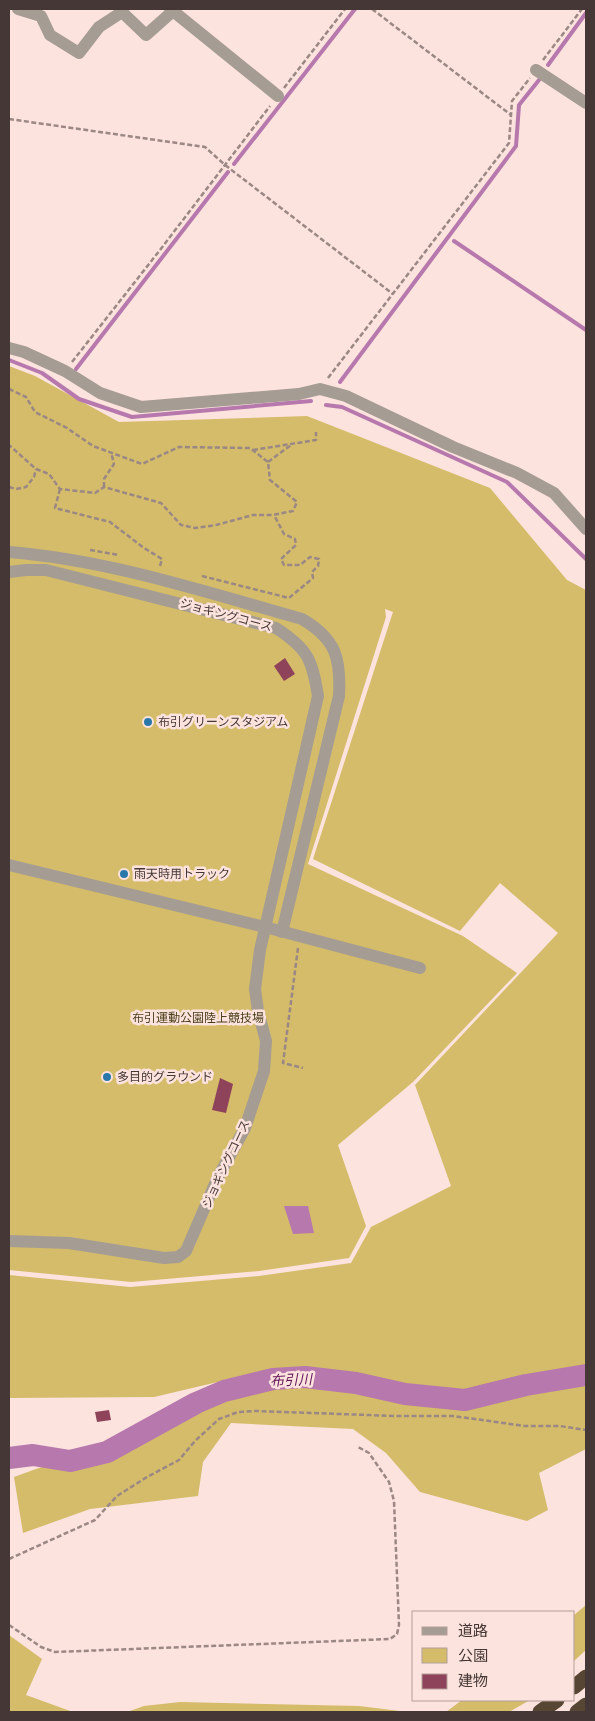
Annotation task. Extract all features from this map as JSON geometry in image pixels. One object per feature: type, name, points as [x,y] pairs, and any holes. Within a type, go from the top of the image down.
[{"type":"highway","points":[[575,1686],[586,1677]]},
{"type":"highway","points":[[540,1712],[556,1701]]},
{"type":"highway","points":[[577,1712],[586,1705]]},
{"type":"street","points":[[18,9],[42,16],[50,35],[79,52],[99,27],[122,12],[146,35],[172,10],[278,96]]},
{"type":"street","points":[[536,70],[586,103]]},
{"type":"street","points":[[9,348],[24,352],[100,392],[141,407],[299,394],[320,389],[346,396],[453,447],[517,473],[554,493],[586,529]]},
{"type":"street","points":[[9,552],[90,562],[302,619],[317,628],[331,646],[339,665],[338,696],[282,932]]},
{"type":"street","name":"ジョギングコース","points":[[9,572],[46,570],[276,628],[296,640],[308,655],[315,676],[318,696],[260,950],[255,989],[258,1011],[266,1041],[264,1070],[245,1128],[217,1179],[186,1252],[178,1257],[164,1258],[69,1243],[9,1241]]},
{"type":"street","points":[[9,866],[265,927],[420,968]]},
{"type":"path","points":[[372,9],[511,115]]},
{"type":"path","points":[[320,389],[509,143],[512,101],[582,9]]},
{"type":"path","points":[[9,119],[205,147],[225,165],[393,294]]},
{"type":"path","points":[[65,372],[225,165]]},
{"type":"path","points":[[9,389],[26,397],[35,412],[67,428],[93,446],[142,464],[180,447],[250,448],[268,462],[270,480],[297,502],[293,511],[274,515],[252,515],[216,525],[195,528],[181,525],[161,503],[104,487],[95,493],[60,489],[49,474],[36,469],[9,445]]},
{"type":"path","points":[[253,450],[316,440],[316,432]]},
{"type":"path","points":[[268,462],[292,444]]},
{"type":"path","points":[[104,487],[104,479],[114,464],[111,452]]},
{"type":"path","points":[[9,487],[16,489],[26,487],[34,477],[36,469]]},
{"type":"path","points":[[60,489],[55,508],[110,522],[162,559],[160,566]]},
{"type":"path","points":[[274,515],[284,534],[295,539],[296,545],[281,559],[284,565],[300,565],[310,557],[319,559],[318,566],[312,572],[312,578],[289,598]]},
{"type":"path","points":[[299,936],[283,1062],[303,1068]]},
{"type":"path","points":[[9,1559],[95,1520],[117,1496],[179,1460],[195,1441],[219,1418],[238,1412],[256,1410],[396,1416],[453,1416],[525,1426],[560,1426],[586,1430]]},
{"type":"path","points":[[9,1625],[41,1647],[55,1652],[390,1639],[397,1634],[400,1625],[394,1501],[389,1482],[369,1454],[358,1447]]},
{"type":"green space","name":"布引運動公園陸上競技場","points":[[9,366],[35,376],[119,422],[307,416],[490,488],[567,580],[586,590],[586,1449],[539,1473],[548,1510],[527,1521],[420,1492],[386,1453],[353,1429],[231,1423],[203,1462],[198,1496],[90,1509],[23,1533],[14,1477],[91,1449],[222,1381],[154,1397],[9,1398],[9,1275],[130,1287],[259,1276],[351,1263],[371,1227],[451,1186],[415,1085],[558,933],[500,883],[460,931],[313,859],[393,612],[385,609],[386,617],[308,864],[463,936],[517,973],[413,1082],[338,1145],[366,1226],[349,1258],[259,1271],[131,1282],[9,1270]]},
{"type":"green space","points":[[586,1605],[586,1650],[575,1660],[575,1614]]},
{"type":"green space","points":[[9,1635],[42,1659],[26,1695],[73,1712],[9,1712]]},
{"type":"green space","points":[[461,1701],[528,1701],[509,1712],[446,1712]]},
{"type":"green space","points":[[180,1702],[359,1706],[408,1712],[127,1712],[144,1706]]},
{"type":"shaded area","points":[[284,1206],[308,1206],[314,1233],[293,1234]]},
{"type":"building","points":[[285,658],[295,674],[284,681],[274,666]]},
{"type":"building","points":[[220,1078],[233,1084],[226,1113],[212,1110]]},
{"type":"building","points":[[109,1410],[111,1420],[97,1422],[95,1412]]},
{"type":"waterway","points":[[234,164],[355,9]]},
{"type":"waterway","points":[[548,65],[586,13]]},
{"type":"waterway","points":[[340,382],[516,146],[519,105],[539,80]]},
{"type":"waterway","points":[[76,369],[228,172]]},
{"type":"waterway","points":[[454,241],[586,330]]},
{"type":"waterway","points":[[9,360],[42,373],[79,399],[132,417],[311,401]]},
{"type":"waterway","points":[[326,405],[342,407],[507,482],[586,559]]},
{"type":"waterway","name":"布引川","points":[[9,1458],[33,1455],[70,1461],[107,1452],[196,1403],[224,1391],[273,1379],[305,1377],[356,1383],[405,1394],[465,1400],[526,1385],[586,1375]]},
{"type":"place","name":"布引グリーンスタジアム","points":[[148,722]]},
{"type":"place","name":"雨天時用トラック","points":[[124,874]]},
{"type":"place","name":"多目的グラウンド","points":[[107,1077]]}]
